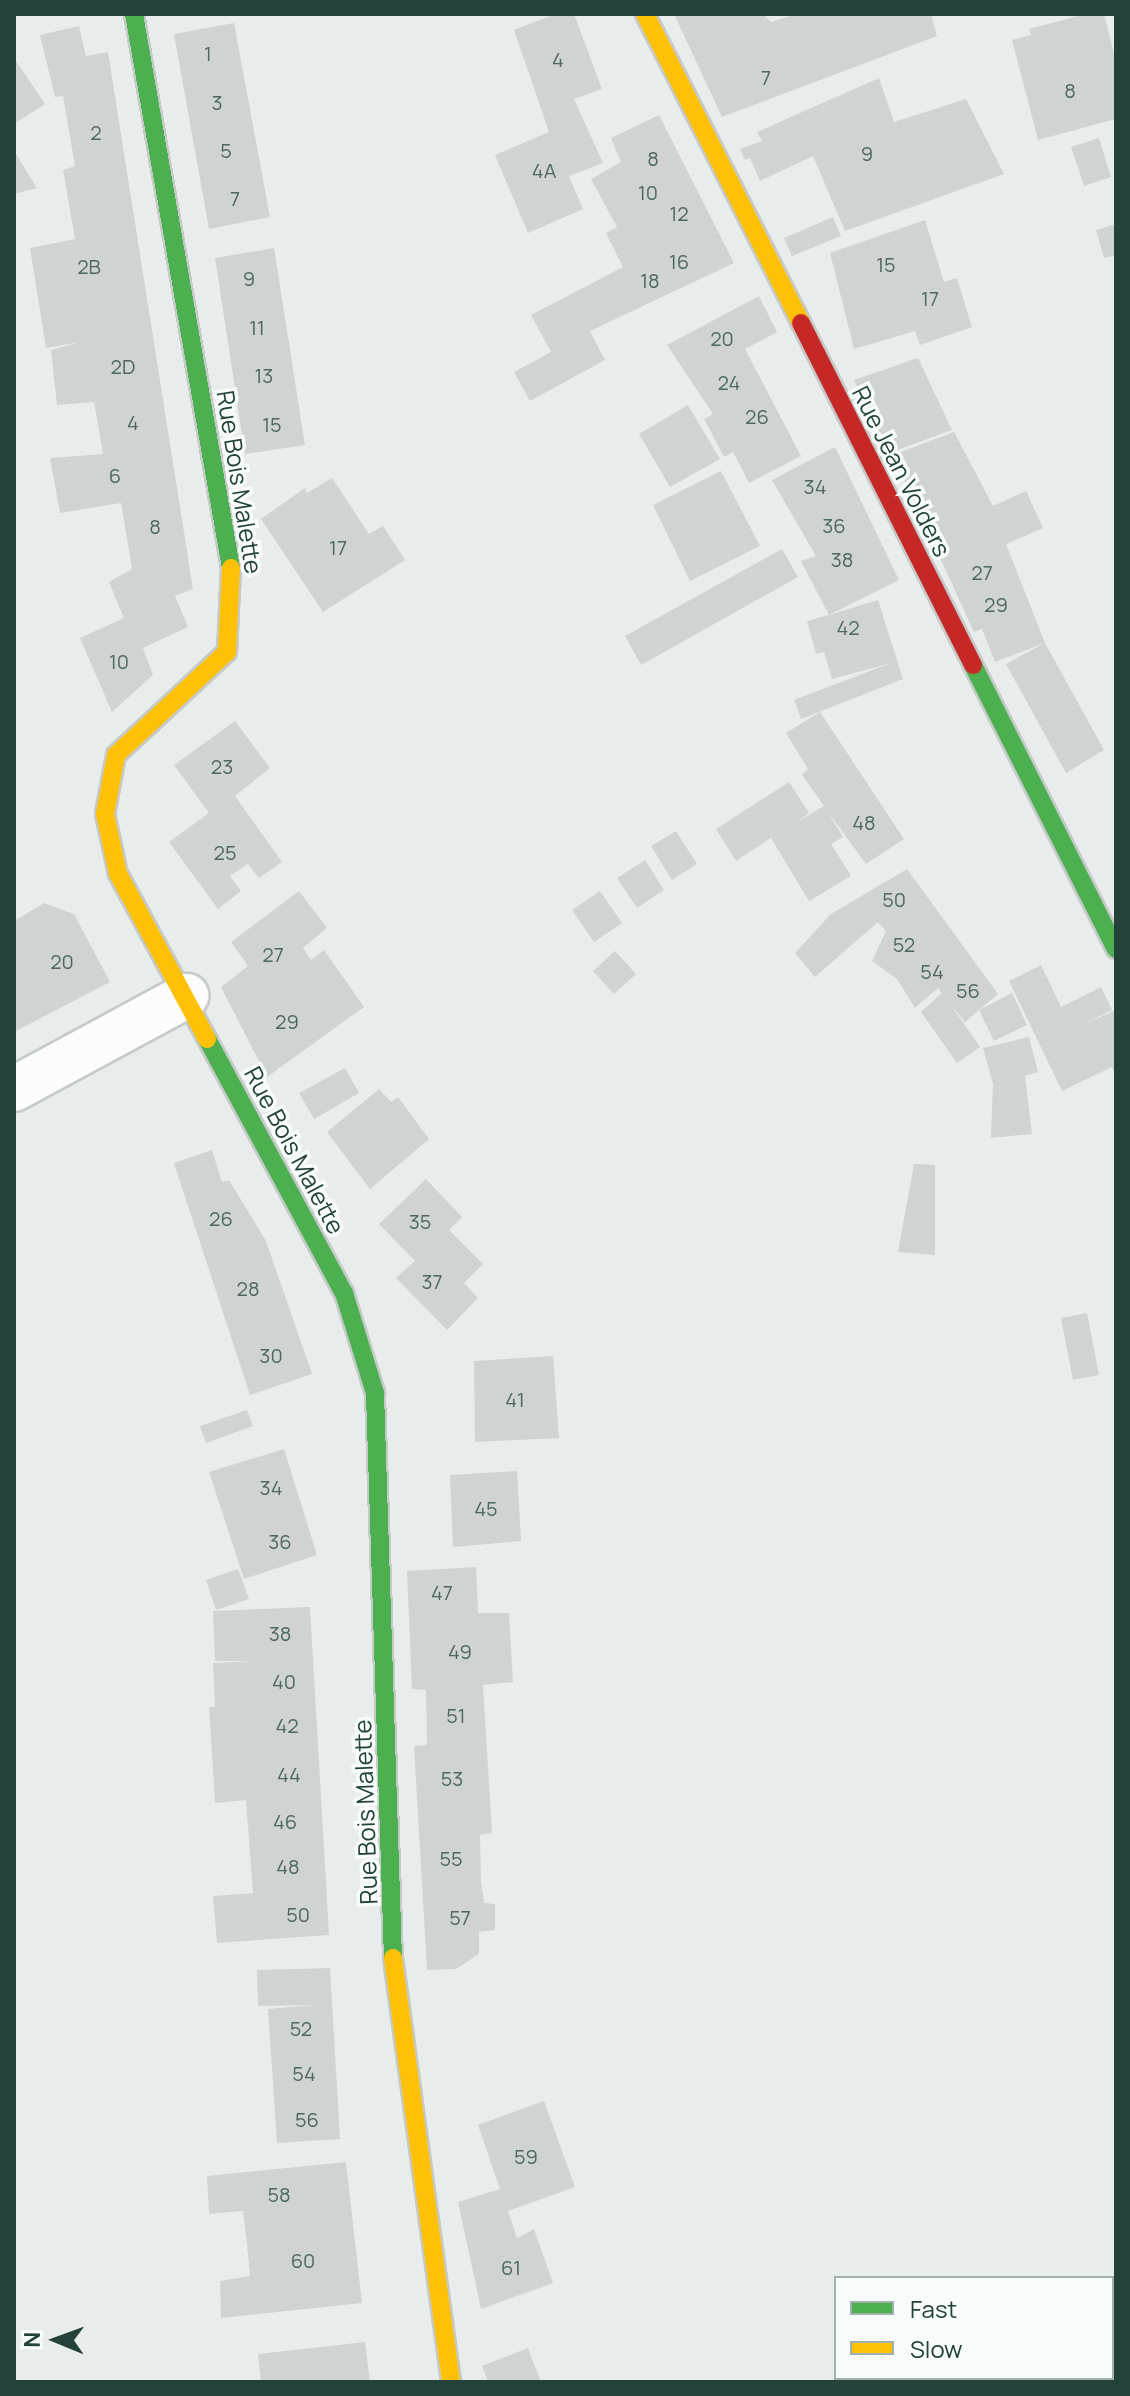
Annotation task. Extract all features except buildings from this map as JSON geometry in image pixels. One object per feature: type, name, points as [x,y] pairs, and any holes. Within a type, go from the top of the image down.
[{"type":"street","name":"Rue Bois Malette","points":[[134,14],[233,581],[227,652],[116,755],[105,814],[118,874],[344,1293],[375,1393],[394,1983],[451,2382]]},
{"type":"street","name":"Rue Jean Volders","points":[[645,14],[1116,949]]},
{"type":"street","points":[[14,1089],[186,996]]},
{"type":"traffic: fast","points":[[134,14],[231,568]]},
{"type":"traffic: fast","points":[[973,665],[1116,949]]},
{"type":"traffic: fast","points":[[207,1039],[344,1293],[375,1393],[393,1958]]},
{"type":"traffic: slow","points":[[645,14],[801,323]]},
{"type":"traffic: slow","points":[[207,1039],[118,874],[105,814],[116,755],[227,652],[231,568]]},
{"type":"traffic: slow","points":[[393,1958],[451,2382]]},
{"type":"traffic: jam","points":[[801,323],[973,665]]}]
